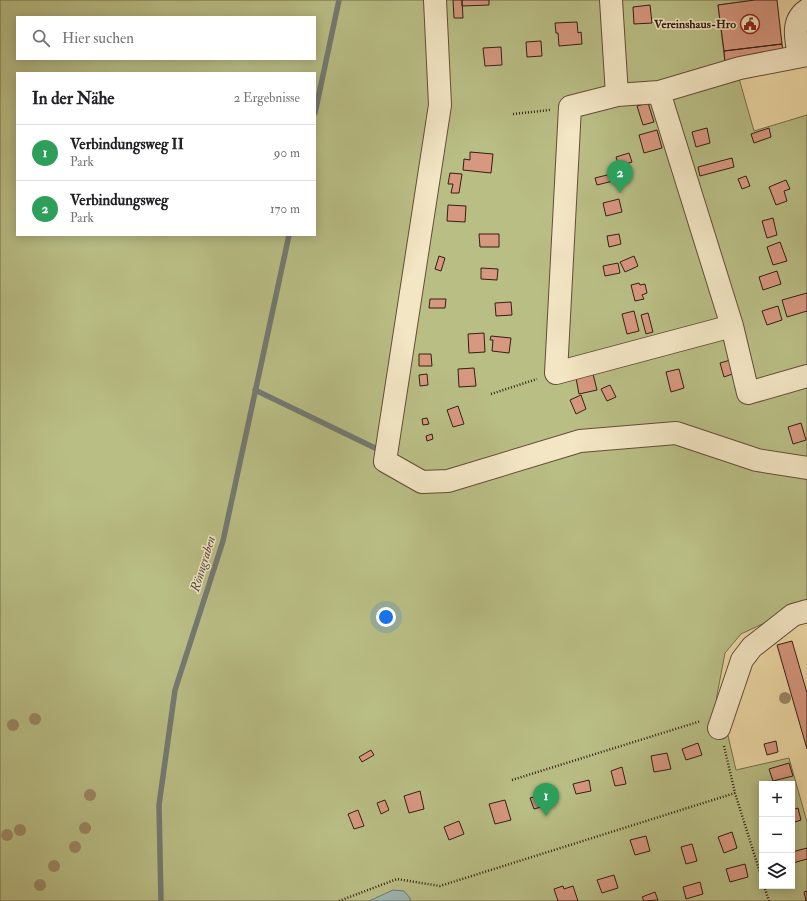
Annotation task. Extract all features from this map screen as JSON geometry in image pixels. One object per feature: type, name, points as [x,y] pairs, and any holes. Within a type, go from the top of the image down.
[{"type":"lane","points":[[435,0],[440,105],[385,461],[422,482],[448,481],[580,441],[676,433],[757,460],[807,468]]},
{"type":"lane","points":[[611,0],[617,95]]},
{"type":"lane","points":[[732,326],[556,373],[570,107],[617,95],[659,92],[740,68],[803,56],[796,40],[795,28],[802,13],[807,10]]},
{"type":"lane","points":[[659,92],[732,326],[748,393],[807,376]]},
{"type":"lane","points":[[722,721],[742,660],[752,647],[793,615],[807,611]]},
{"type":"path","points":[[514,114],[570,107]]},
{"type":"path","points":[[491,394],[556,373]]},
{"type":"path","points":[[512,780],[722,721],[735,793],[759,869]]},
{"type":"path","points":[[339,901],[397,879],[440,886],[735,793]]},
{"type":"path","points":[[765,889],[769,901]]},
{"type":"green space","points":[[0,0],[755,0],[718,5],[725,62],[738,75],[754,131],[807,115],[807,603],[741,634],[725,653],[717,695],[714,729],[726,727],[736,770],[789,758],[807,822],[807,901],[0,901]]},
{"type":"water","points":[[393,890],[404,891],[410,898],[410,901],[369,901]]},
{"type":"building","points":[[453,0],[462,0],[463,18],[454,18]]},
{"type":"building","points":[[462,0],[489,0],[489,5],[462,6]]},
{"type":"building","name":"Vereinshaus-Hro","points":[[755,0],[777,0],[782,44],[724,51],[718,5]]},
{"type":"building","points":[[650,5],[652,23],[634,24],[633,7]]},
{"type":"building","points":[[577,22],[578,33],[581,32],[582,44],[559,46],[558,33],[556,33],[555,23]]},
{"type":"building","points":[[541,41],[542,56],[527,57],[526,42]]},
{"type":"building","points":[[782,44],[784,56],[725,62],[724,51]]},
{"type":"building","points":[[501,47],[502,65],[485,66],[483,48]]},
{"type":"building","points":[[648,103],[654,122],[643,125],[637,106]]},
{"type":"building","points":[[707,128],[710,143],[696,147],[692,132]]},
{"type":"building","points":[[769,128],[771,137],[754,143],[751,134]]},
{"type":"building","points":[[657,130],[662,148],[644,153],[639,135]]},
{"type":"building","points":[[470,152],[493,154],[491,173],[463,170],[464,159],[470,160]]},
{"type":"building","points":[[629,153],[632,162],[619,166],[616,157]]},
{"type":"building","points":[[732,158],[734,167],[700,176],[698,167]]},
{"type":"building","points":[[450,173],[462,174],[459,193],[451,193],[453,184],[448,184]]},
{"type":"building","points":[[611,174],[613,181],[597,185],[595,178]]},
{"type":"building","points":[[746,176],[750,186],[742,189],[738,179]]},
{"type":"building","points":[[786,180],[790,189],[784,191],[787,201],[776,205],[769,187]]},
{"type":"building","points":[[619,199],[622,212],[606,216],[603,203]]},
{"type":"building","points":[[448,205],[466,206],[465,222],[447,221]]},
{"type":"building","points":[[773,218],[777,235],[767,238],[762,221]]},
{"type":"building","points":[[479,234],[499,234],[499,247],[480,247]]},
{"type":"building","points":[[619,234],[621,244],[609,247],[607,236]]},
{"type":"building","points":[[780,242],[787,261],[773,265],[767,247]]},
{"type":"building","points":[[439,256],[445,258],[441,271],[435,269]]},
{"type":"building","points":[[634,256],[638,266],[625,272],[620,262]]},
{"type":"building","points":[[618,263],[620,273],[605,276],[603,266]]},
{"type":"building","points":[[481,268],[498,269],[497,280],[481,279]]},
{"type":"building","points":[[777,271],[781,284],[763,290],[759,277]]},
{"type":"building","points":[[639,283],[640,285],[645,284],[647,293],[642,295],[644,299],[635,301],[631,285]]},
{"type":"building","points":[[807,293],[807,311],[787,317],[782,300]]},
{"type":"building","points":[[430,299],[446,299],[445,308],[429,308]]},
{"type":"building","points":[[511,302],[512,315],[496,316],[495,303]]},
{"type":"building","points":[[778,306],[782,320],[767,325],[762,311]]},
{"type":"building","points":[[634,311],[639,331],[627,334],[622,314]]},
{"type":"building","points":[[648,313],[653,332],[646,334],[641,315]]},
{"type":"building","points":[[484,333],[485,352],[469,353],[468,334]]},
{"type":"building","points":[[491,336],[511,338],[509,353],[492,351],[493,340],[490,340]]},
{"type":"building","points":[[419,354],[431,354],[432,366],[419,366]]},
{"type":"building","points":[[734,359],[738,372],[724,377],[720,363]]},
{"type":"building","points":[[474,368],[476,386],[459,387],[458,369]]},
{"type":"building","points":[[679,369],[684,388],[671,392],[666,372]]},
{"type":"building","points":[[427,374],[428,385],[420,386],[419,375]]},
{"type":"building","points":[[593,374],[597,390],[579,394],[576,378]]},
{"type":"building","points":[[610,385],[616,397],[607,401],[601,389]]},
{"type":"building","points":[[581,395],[586,409],[576,414],[570,400]]},
{"type":"building","points":[[458,406],[464,424],[453,427],[447,410]]},
{"type":"building","points":[[427,418],[429,424],[423,425],[422,419]]},
{"type":"building","points":[[801,423],[806,440],[793,444],[788,427]]},
{"type":"building","points":[[432,434],[433,439],[427,441],[426,436]]},
{"type":"building","points":[[792,641],[807,693],[807,749],[777,645]]},
{"type":"building","points":[[776,741],[778,752],[767,755],[764,744]]},
{"type":"building","points":[[698,743],[702,755],[686,760],[682,749]]},
{"type":"building","points":[[371,750],[374,755],[362,762],[359,757]]},
{"type":"building","points":[[667,753],[671,769],[654,772],[651,756]]},
{"type":"building","points":[[789,763],[793,776],[773,781],[769,769]]},
{"type":"building","points":[[622,767],[626,784],[615,786],[611,771]]},
{"type":"building","points":[[589,780],[591,791],[576,794],[573,784]]},
{"type":"building","points":[[420,791],[424,809],[409,813],[404,796]]},
{"type":"building","points":[[545,794],[548,805],[534,809],[530,798]]},
{"type":"building","points":[[385,800],[389,810],[381,814],[377,803]]},
{"type":"building","points":[[505,800],[511,820],[495,824],[489,804]]},
{"type":"building","points":[[798,808],[801,820],[795,822],[795,817],[795,809]]},
{"type":"building","points":[[358,810],[364,826],[354,829],[348,814]]},
{"type":"building","points":[[459,821],[464,834],[449,840],[444,827]]},
{"type":"building","points":[[732,832],[737,848],[724,853],[718,837]]},
{"type":"building","points":[[646,836],[650,851],[635,855],[630,840]]},
{"type":"building","points":[[692,844],[697,861],[686,864],[681,847]]},
{"type":"building","points":[[807,848],[807,859],[795,862],[795,851]]},
{"type":"building","points":[[745,864],[748,877],[730,882],[726,869]]},
{"type":"building","points":[[614,875],[618,888],[602,893],[597,880]]},
{"type":"building","points":[[700,882],[703,894],[686,899],[683,887]]},
{"type":"building","points":[[563,886],[564,889],[573,886],[578,901],[558,901],[554,889]]},
{"type":"building","points":[[807,891],[807,901],[806,901],[804,892]]},
{"type":"building","points":[[655,892],[658,900],[644,901],[642,897]]},
{"type":"waterway","name":"Rönngraben","points":[[316,108],[339,0]]},
{"type":"waterway","name":"Rönngraben","points":[[161,901],[159,805],[175,690],[223,541],[289,236]]},
{"type":"waterway","points":[[255,390],[375,448]]},
{"type":"place","name":"Vereinshaus-Hro","points":[[750,24]]},
{"type":"place","name":"Verbindungsweg","points":[[620,193]]},
{"type":"place","name":"Verbindungsweg II","points":[[546,816]]}]
